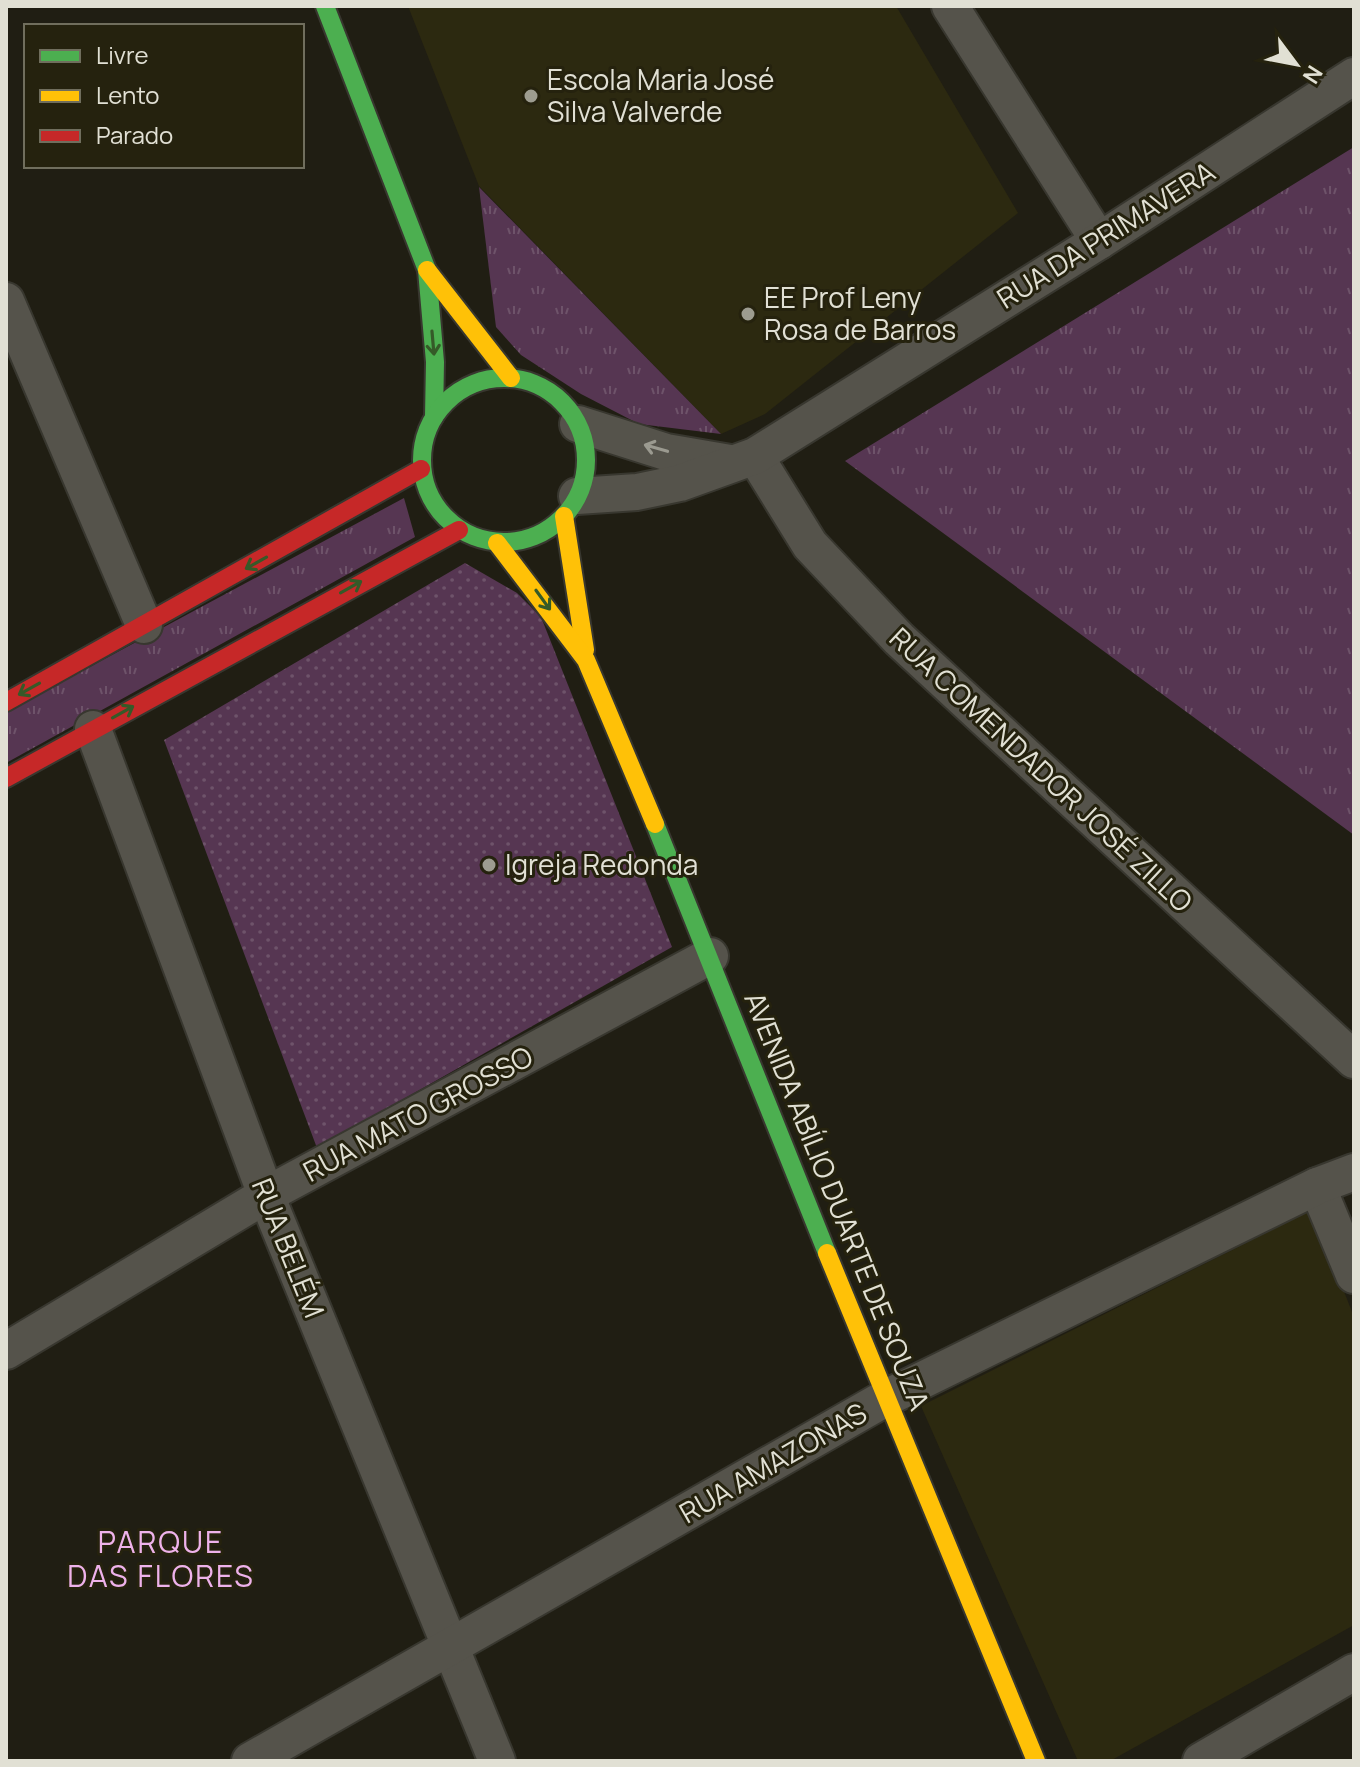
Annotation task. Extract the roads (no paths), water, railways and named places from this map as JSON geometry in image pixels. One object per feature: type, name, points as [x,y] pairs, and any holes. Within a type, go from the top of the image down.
[{"type":"main road","points":[[325,6],[427,270],[435,362],[434,417]]},
{"type":"main road","points":[[427,270],[511,378]]},
{"type":"main road","points":[[511,378],[551,393],[566,407],[578,424],[585,448],[585,472],[571,506],[533,537],[497,543],[459,530],[441,514],[427,493],[421,469],[423,442],[434,417],[454,394],[481,381],[511,378]]},
{"type":"main road","points":[[6,702],[421,469]]},
{"type":"main road","name":"AVENIDA ABÍLIO DUARTE DE SOUZA","points":[[571,506],[586,660]]},
{"type":"main road","points":[[6,778],[459,530]]},
{"type":"main road","name":"AVENIDA ABÍLIO DUARTE DE SOUZA","points":[[497,543],[586,660],[710,956],[884,1399],[1036,1761]]},
{"type":"street","points":[[950,6],[1099,241]]},
{"type":"street","name":"RUA DA PRIMAVERA","points":[[571,506],[666,486],[744,460],[1099,241],[1354,76]]},
{"type":"street","points":[[6,301],[144,625]]},
{"type":"street","points":[[578,424],[666,452],[744,460]]},
{"type":"street","name":"RUA COMENDADOR JOSÉ ZILLO","points":[[744,460],[810,545],[899,639],[1354,1060]]},
{"type":"street","name":"RUA BELÉM","points":[[93,729],[266,1195],[449,1650],[497,1761]]},
{"type":"street","name":"RUA MATO GROSSO","points":[[6,1351],[266,1195],[710,956]]},
{"type":"street","name":"RUA AMAZONAS","points":[[250,1761],[884,1399],[1317,1186],[1354,1172]]},
{"type":"street","points":[[1317,1186],[1354,1275]]},
{"type":"street","points":[[1201,1761],[1354,1672]]},
{"type":"place","name":"Escola Maria José Silva Valverde","points":[[531,96]]},
{"type":"place","name":"EE Prof Leny Rosa de Barros","points":[[748,314]]},
{"type":"place","name":"Igreja Redonda","points":[[489,865]]},
{"type":"district","name":"PARQUE DAS FLORES","points":[[161,1560]]}]
